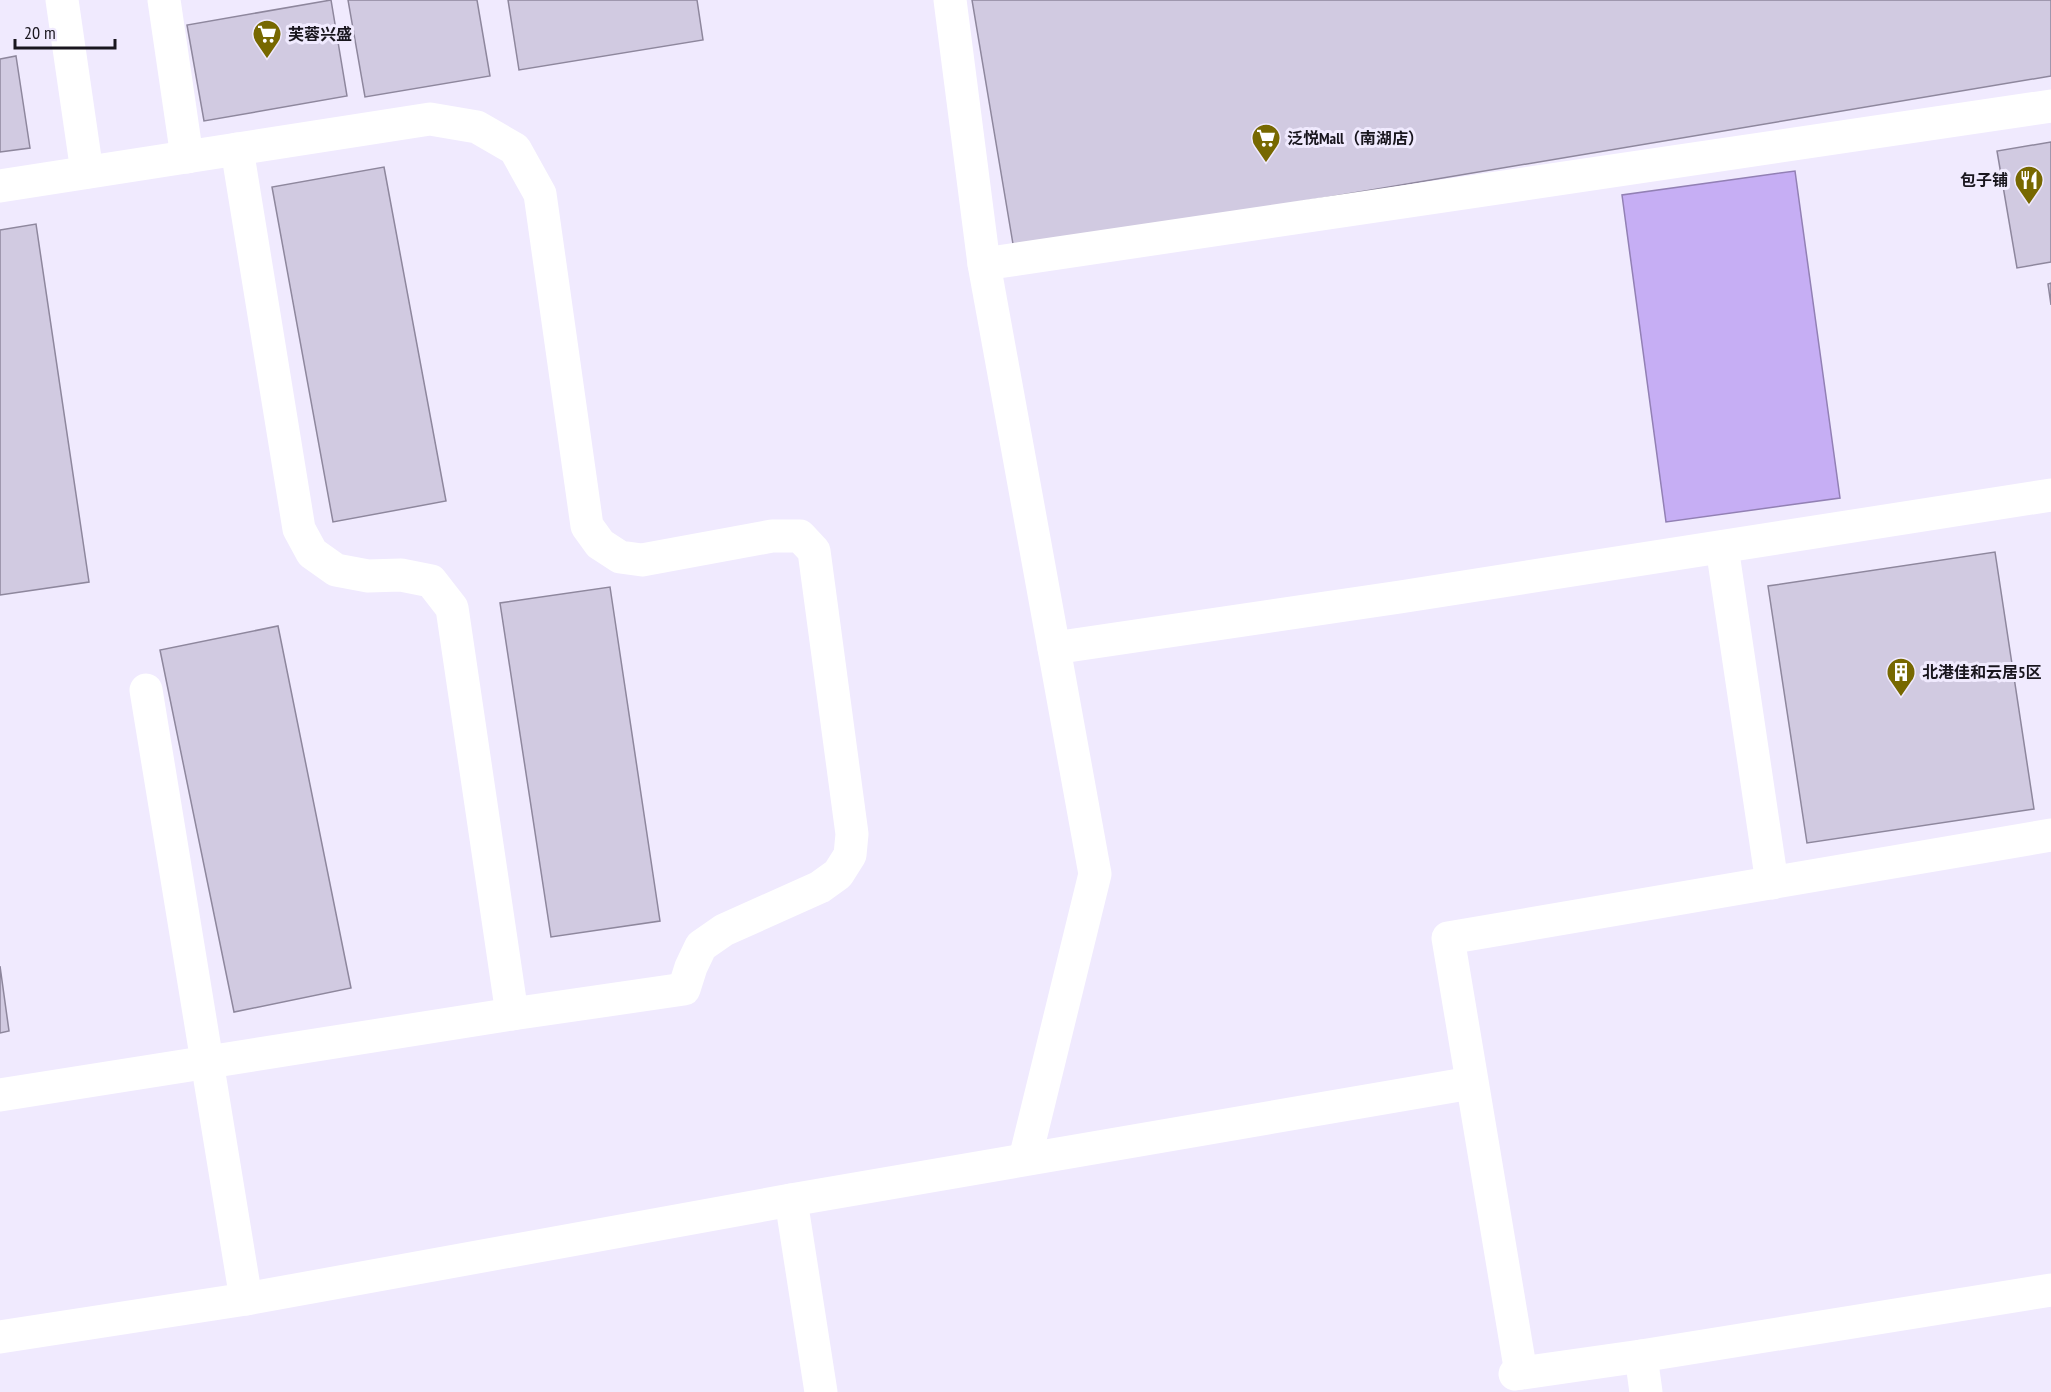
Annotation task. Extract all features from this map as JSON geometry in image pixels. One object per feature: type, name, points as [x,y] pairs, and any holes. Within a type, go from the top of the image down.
[{"type":"street","points":[[62,0],[87,172]]},
{"type":"street","points":[[164,0],[187,157]]},
{"type":"street","points":[[950,0],[984,264],[1095,874],[1025,1159]]},
{"type":"street","points":[[984,264],[2051,106]]},
{"type":"street","points":[[0,186],[430,119],[477,127],[515,149],[540,194],[586,526],[600,544],[620,557],[642,560],[772,536],[800,536],[814,550],[852,834],[850,855],[838,874],[820,887],[724,930],[701,946],[684,990],[512,1014],[0,1095]]},
{"type":"street","points":[[237,149],[299,529],[312,553],[336,570],[368,576],[401,575],[431,581],[452,608],[512,1014]]},
{"type":"street","points":[[1054,648],[1388,599],[2051,495]]},
{"type":"street","points":[[1722,547],[1772,883]]},
{"type":"street","points":[[146,690],[246,1299]]},
{"type":"street","points":[[2051,835],[1448,938],[1518,1373],[1641,1356],[2051,1290]]},
{"type":"street","points":[[0,1337],[246,1299],[791,1200],[1471,1083]]},
{"type":"street","points":[[791,1200],[820,1392]]},
{"type":"street","points":[[1641,1356],[1646,1392]]},
{"type":"shaded area","points":[[1795,171],[1840,498],[1666,522],[1622,195]]},
{"type":"building","name":"芙蓉兴盛","points":[[331,0],[347,96],[204,121],[187,25]]},
{"type":"building","points":[[348,0],[477,0],[490,76],[365,97]]},
{"type":"building","points":[[508,0],[697,0],[703,40],[519,70]]},
{"type":"building","name":"泛悦Mall（南湖店）","points":[[972,0],[2051,0],[2051,76],[1014,250]]},
{"type":"building","points":[[16,56],[30,148],[0,152],[0,59]]},
{"type":"building","name":"包子铺","points":[[2051,142],[2051,262],[2017,268],[1997,151]]},
{"type":"building","points":[[384,167],[446,501],[333,522],[272,187]]},
{"type":"building","points":[[36,224],[89,582],[0,595],[0,230]]},
{"type":"building","points":[[2051,283],[2051,305],[2048,284]]},
{"type":"building","name":"北港佳和云居5区","points":[[1995,552],[2034,809],[1807,843],[1768,586]]},
{"type":"building","points":[[610,587],[660,921],[551,937],[500,603]]},
{"type":"building","points":[[278,626],[351,988],[234,1012],[160,650]]},
{"type":"building","points":[[0,966],[9,1031],[0,1033]]},
{"type":"place","name":"芙蓉兴盛","points":[[267,60]]},
{"type":"place","name":"泛悦Mall（南湖店）","points":[[1266,164]]},
{"type":"place","name":"包子铺","points":[[2029,206]]},
{"type":"place","name":"北港佳和云居5区","points":[[1901,698]]}]
